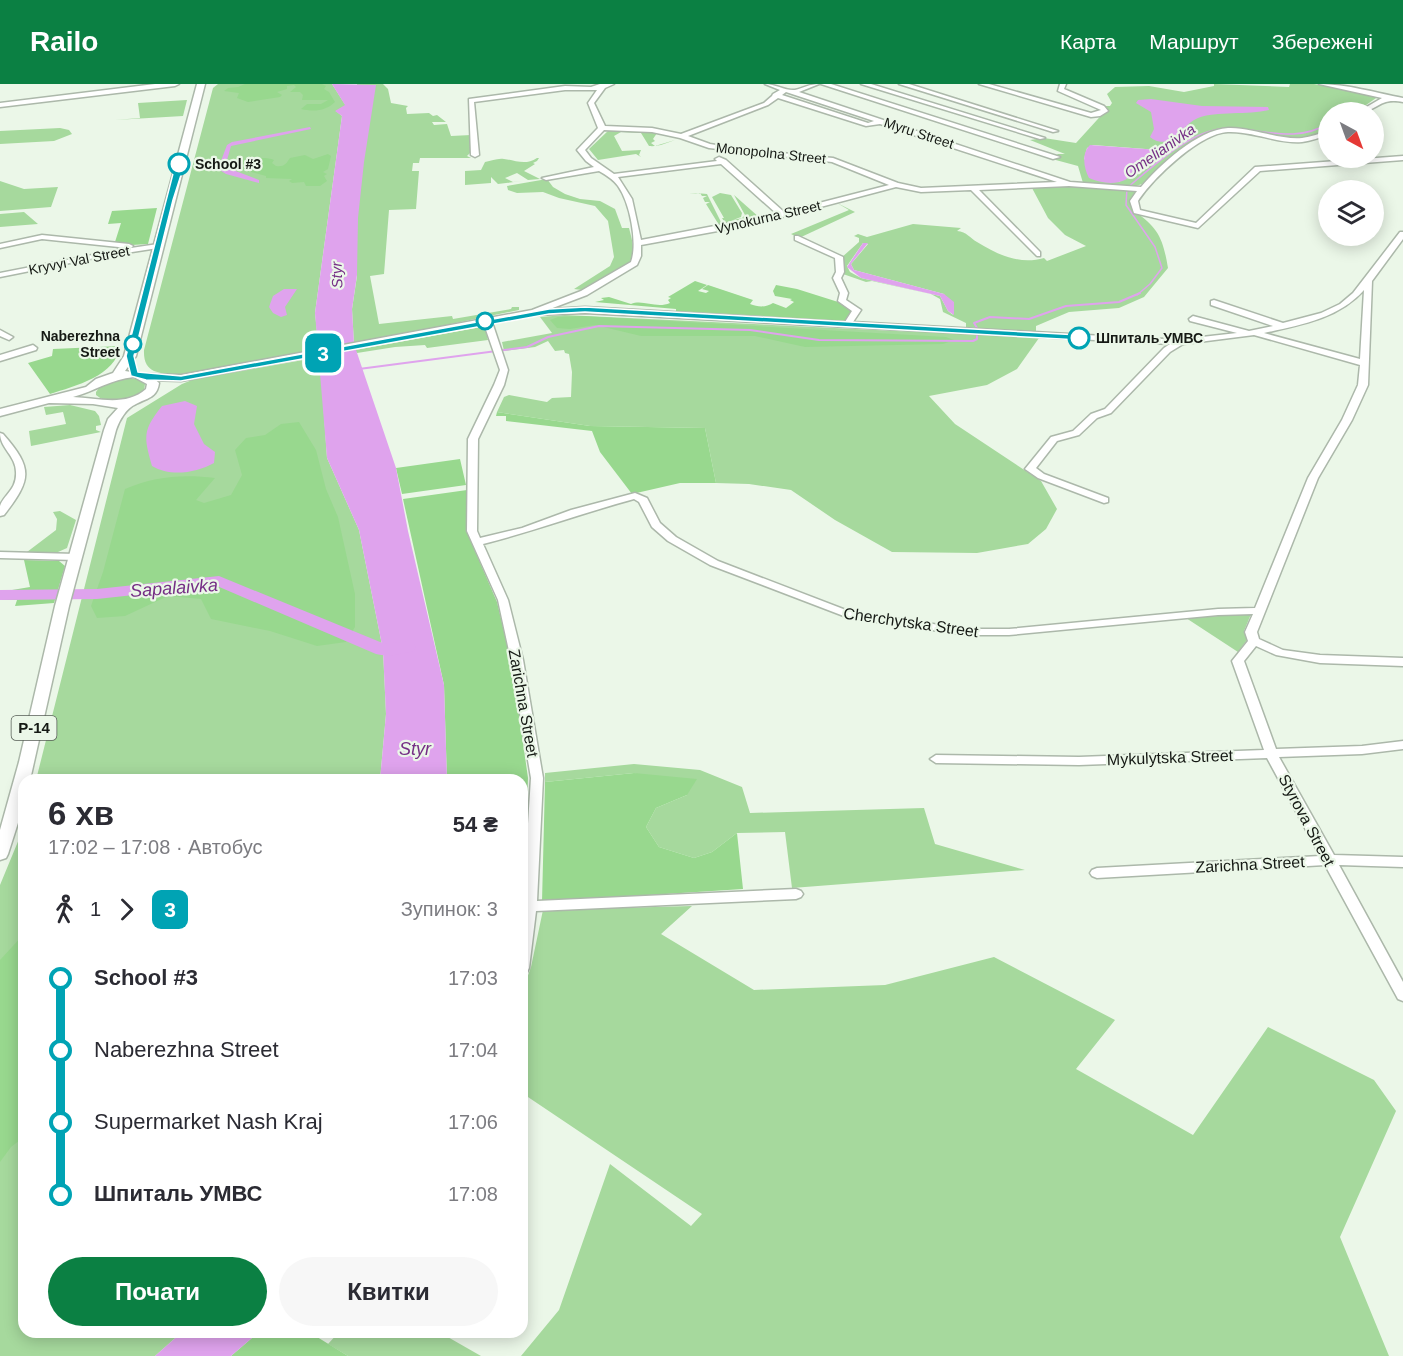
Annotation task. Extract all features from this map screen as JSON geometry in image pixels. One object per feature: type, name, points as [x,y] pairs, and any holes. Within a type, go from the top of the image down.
[{"type":"main road","points":[[0,105],[175,84]]},
{"type":"main road","points":[[117,375],[130,356],[201,84]]},
{"type":"main road","points":[[130,356],[134,374]]},
{"type":"main road","points":[[91,395],[100,381],[117,375],[134,374],[146,377],[153,383],[152,390],[143,398],[129,403],[106,405]]},
{"type":"main road","points":[[0,413],[47,400],[91,395],[106,405],[114,419]]},
{"type":"main road","name":"Р-14","points":[[23,774],[65,595],[87,523],[114,419],[129,403]]},
{"type":"main road","name":"Р-14","points":[[0,854],[18,792]]},
{"type":"street","points":[[476,155],[471,100],[611,84]]},
{"type":"street","name":"Myru Street","points":[[768,84],[1069,184]]},
{"type":"street","points":[[794,92],[816,84]]},
{"type":"street","points":[[824,84],[1056,157]]},
{"type":"street","points":[[864,84],[1042,138]]},
{"type":"street","points":[[902,84],[1055,131]]},
{"type":"street","points":[[982,84],[1097,116],[1104,112],[1104,108],[1059,90],[1064,84]]},
{"type":"street","points":[[1322,84],[1403,100]]},
{"type":"street","points":[[1357,91],[1376,84]]},
{"type":"street","points":[[534,312],[576,297],[630,266],[638,258],[639,243],[626,190],[612,176],[585,157],[581,150],[602,128],[591,104],[602,86]]},
{"type":"street","points":[[682,136],[766,104],[775,95],[785,90]]},
{"type":"street","points":[[775,95],[868,125],[882,121]]},
{"type":"street","points":[[1380,102],[1389,97]]},
{"type":"street","name":"Monopolna Street","points":[[602,128],[635,128],[682,136],[709,146],[740,152],[833,160],[896,185],[934,191],[1069,184],[1141,189]]},
{"type":"street","points":[[1318,136],[1301,140],[1228,129],[1219,130],[1201,139],[1141,189],[1134,201],[1137,211],[1198,226],[1258,170],[1403,158]]},
{"type":"street","points":[[709,146],[723,162],[782,215]]},
{"type":"street","points":[[612,176],[723,162]]},
{"type":"street","points":[[546,178],[602,168]]},
{"type":"street","name":"Vynokurna Street","points":[[639,243],[782,215],[896,185]]},
{"type":"street","points":[[974,189],[1037,254]]},
{"type":"street","points":[[146,377],[181,378],[534,312],[585,310],[1180,342],[1254,334],[1323,315],[1346,304],[1369,282],[1403,234]]},
{"type":"street","points":[[0,246],[48,237],[124,245],[135,249]]},
{"type":"street","points":[[798,238],[839,257],[840,272],[837,278],[844,292],[842,302],[857,310],[848,324]]},
{"type":"street","name":"Kryvyi Val Street","points":[[0,275],[158,246]]},
{"type":"street","points":[[1369,282],[1363,385],[1347,420],[1313,478],[1251,632],[1254,641],[1280,652],[1320,659],[1403,662]]},
{"type":"street","points":[[1214,303],[1284,326]]},
{"type":"street","points":[[1193,319],[1364,363]]},
{"type":"street","name":"Zarichna Street","points":[[487,321],[504,370],[474,439],[472,531],[503,600],[517,660],[537,778],[528,922]]},
{"type":"street","points":[[1104,500],[1041,476],[1030,469],[1054,439],[1076,433],[1094,416],[1108,411],[1167,350],[1180,342]]},
{"type":"street","points":[[0,358],[33,348]]},
{"type":"street","points":[[152,390],[181,378]]},
{"type":"street","points":[[0,436],[13,450],[22,472],[22,481],[17,492],[0,513]]},
{"type":"street","name":"Cherchytska Street","points":[[477,542],[526,530],[575,512],[635,496],[643,500],[656,525],[672,539],[714,563],[849,615],[967,632],[1009,632],[1218,612],[1259,611]]},
{"type":"street","points":[[0,555],[76,557]]},
{"type":"street","name":"Styrova Street","points":[[1254,641],[1238,661],[1271,753],[1403,995]]},
{"type":"street","name":"Mykulytska Street","points":[[936,759],[1079,761],[1362,750],[1403,745]]},
{"type":"street","name":"Zarichna Street","points":[[1098,873],[1328,860],[1403,862]]},
{"type":"street","points":[[530,906],[796,894]]},
{"type":"green space","points":[[218,84],[332,84],[346,106],[336,111],[342,116],[315,313],[319,350],[178,375],[159,373],[146,364],[144,350],[213,88]]},
{"type":"green space","points":[[245,84],[322,84],[326,86],[324,89],[329,92],[335,102],[320,110],[301,109],[307,104],[321,104],[328,100],[302,100],[303,95],[300,92],[290,92],[296,87],[294,85],[277,92],[282,95],[280,97],[248,102],[237,98],[239,93],[224,91]]},
{"type":"green space","points":[[357,84],[383,84],[388,89],[391,103],[408,106],[407,114],[437,115],[446,122],[432,122],[434,125],[447,124],[451,136],[471,135],[471,152],[467,156],[471,158],[420,158],[419,163],[413,163],[412,171],[419,171],[416,209],[389,210],[384,274],[370,276],[379,324],[452,316],[453,319],[512,307],[519,307],[519,310],[354,344],[352,309],[357,276]]},
{"type":"green space","points":[[1214,84],[1289,87],[1290,84],[1314,84],[1379,96],[1370,102],[1318,102],[1318,134],[1289,138],[1232,129],[1216,130],[1196,139],[1142,184],[1133,187],[1083,183],[1078,166],[1052,159],[1058,154],[1065,154],[1030,140],[1044,138],[1076,143],[1107,109],[1101,106],[1110,106],[1112,103],[1107,94],[1115,87],[1149,86],[1184,92],[1214,86]],"holes":[[[1093,145],[1159,150],[1161,153],[1119,182],[1084,159],[1087,148]]]},
{"type":"green space","points":[[187,100],[183,116],[115,120],[140,118],[138,103]]},
{"type":"green space","points":[[60,128],[69,130],[72,134],[54,141],[0,144],[0,131]]},
{"type":"green space","points":[[609,130],[657,133],[653,139],[655,141],[651,143],[655,146],[649,146],[641,133],[621,132],[614,136],[622,151],[641,150],[639,155],[641,157],[636,154],[598,160],[589,149]]},
{"type":"green space","points":[[328,154],[331,156],[328,169],[323,172],[327,174],[324,176],[327,181],[320,186],[306,186],[304,182],[292,183],[289,181],[292,179],[266,178],[266,176],[247,171],[253,168],[249,166],[239,169],[228,166],[244,160],[264,158],[274,160],[272,163],[281,166],[290,158],[305,155],[313,159]]},
{"type":"green space","points":[[539,158],[533,163],[535,164],[524,171],[540,179],[528,180],[517,173],[505,178],[513,182],[522,181],[498,184],[491,177],[491,183],[465,185],[465,171],[481,170],[485,162],[501,159],[524,162]]},
{"type":"green space","points":[[547,179],[553,187],[565,194],[580,199],[600,201],[615,209],[622,228],[629,228],[633,250],[630,262],[582,290],[574,289],[610,266],[614,257],[608,221],[595,206],[543,192],[517,193],[508,190],[507,186]]},
{"type":"green space","points":[[0,181],[24,189],[58,187],[51,207],[0,211]]},
{"type":"green space","points":[[1070,186],[1136,191],[1130,201],[1134,211],[1149,223],[1158,235],[1168,268],[1144,297],[1119,308],[1069,312],[1036,326],[1036,332],[1076,334],[1073,335],[966,327],[966,323],[943,312],[940,299],[931,294],[872,281],[866,282],[843,274],[841,258],[859,242],[859,238],[854,236],[858,234],[867,237],[913,224],[961,228],[957,231],[1009,258],[1035,260],[1044,258],[1047,261],[1086,246],[1065,235],[1048,218],[1032,188]],"holes":[[[863,243],[868,244],[851,264],[854,270],[944,294],[953,315],[948,311],[940,296],[861,278],[850,272],[847,266]]]},
{"type":"green space","points":[[700,193],[707,194],[722,224],[725,223],[722,218],[724,218],[712,197],[720,193],[731,195],[742,213],[741,217],[733,220],[742,218],[745,215],[734,195],[760,218],[719,225],[706,204],[710,202],[705,202],[703,198],[707,196],[702,196]]},
{"type":"green space","points":[[837,203],[855,212],[799,238],[791,234],[849,210]]},
{"type":"green space","points":[[157,208],[148,244],[132,245],[115,242],[121,223],[108,224],[112,211]]},
{"type":"green space","points":[[24,212],[38,224],[0,227],[0,214]]},
{"type":"green space","points":[[695,281],[707,285],[698,291],[706,293],[709,291],[702,289],[708,285],[753,300],[750,304],[759,306],[773,303],[786,308],[794,302],[790,300],[792,299],[775,296],[773,291],[776,285],[797,289],[854,307],[849,321],[676,311],[676,309],[595,302],[609,297],[631,304],[665,305],[670,303],[668,300],[671,298],[668,297]]},
{"type":"green space","points":[[565,315],[917,332],[740,321],[1039,338],[1017,369],[987,385],[929,396],[955,424],[1041,481],[1057,509],[1046,529],[1028,544],[977,553],[892,552],[835,520],[791,490],[749,484],[716,483],[705,428],[590,426],[497,412],[504,397],[509,395],[547,402],[552,398],[571,397],[572,372],[569,354],[564,350],[555,351],[548,341],[535,347],[504,351],[502,342],[552,333],[540,317]]},
{"type":"green space","points":[[582,316],[946,337],[954,340],[943,344],[805,347],[755,336],[641,336],[595,325],[570,329],[557,328],[550,320],[558,317]]},
{"type":"green space","points":[[485,328],[488,340],[427,348],[425,345],[395,347],[357,353],[355,350]]},
{"type":"green space","points":[[120,346],[117,356],[103,372],[82,383],[50,394],[28,363],[52,356],[53,349]]},
{"type":"green space","points":[[320,357],[327,458],[359,530],[383,650],[386,714],[381,774],[38,774],[127,418],[192,380]]},
{"type":"green space","points":[[123,378],[137,379],[145,384],[144,391],[120,401],[107,401],[96,395],[102,384]]},
{"type":"green space","points":[[70,405],[95,411],[101,425],[96,426],[96,430],[101,432],[31,446],[29,431],[66,424],[63,412],[46,415],[44,407]]},
{"type":"green space","points":[[497,412],[590,426],[705,428],[716,483],[680,483],[632,494],[600,452],[592,431],[506,421],[506,416],[496,416]]},
{"type":"green space","points":[[299,422],[316,450],[326,489],[338,517],[355,594],[355,627],[346,642],[317,646],[270,631],[211,619],[201,599],[168,596],[125,616],[97,618],[91,606],[103,572],[125,489],[158,479],[181,476],[203,477],[215,478],[196,500],[204,503],[231,495],[242,475],[235,450],[246,438],[265,435],[281,424]]},
{"type":"green space","points":[[460,459],[466,485],[402,494],[396,468]]},
{"type":"green space","points":[[467,490],[467,532],[497,602],[512,665],[527,774],[447,774],[444,685],[403,499]]},
{"type":"green space","points":[[60,511],[76,520],[67,548],[58,552],[27,552],[56,530],[57,519],[53,512]]},
{"type":"green space","points":[[24,560],[59,561],[65,566],[54,603],[15,606],[17,600],[0,600],[0,592],[30,587]]},
{"type":"green space","points":[[1251,614],[1244,631],[1247,640],[1238,652],[1186,618]]},
{"type":"green space","points":[[634,764],[700,770],[742,787],[750,813],[924,808],[935,844],[1025,870],[792,888],[785,832],[737,833],[712,852],[694,858],[659,847],[646,827],[656,808],[687,795],[634,773],[545,782],[545,773]]},
{"type":"green space","points":[[634,773],[697,779],[687,795],[656,808],[646,827],[659,847],[694,858],[712,852],[737,833],[743,889],[542,902],[545,782]]},
{"type":"green space","points":[[18,842],[18,1338],[175,1338],[155,1356],[0,1356],[0,885]]},
{"type":"green space","points":[[692,906],[661,934],[754,990],[885,985],[994,957],[1115,1020],[1076,1069],[1193,1135],[1268,1027],[1374,1080],[1396,1111],[1340,1237],[1389,1356],[521,1356],[559,1310],[610,1164],[691,1226],[702,1214],[528,1097],[528,975],[543,910]]},
{"type":"green space","points":[[18,940],[18,1142],[0,1162],[0,960]]},
{"type":"green space","points":[[252,1338],[319,1338],[348,1356],[231,1356]]},
{"type":"green space","points":[[334,1338],[450,1338],[481,1356],[348,1356],[328,1344]]},
{"type":"water","name":"Styr","points":[[332,84],[376,85],[358,218],[357,275],[352,309],[354,344],[396,468],[408,531],[444,685],[447,774],[381,774],[386,714],[383,650],[359,530],[327,458],[315,313],[342,116],[335,111],[345,105]]},
{"type":"water","points":[[1151,99],[1202,106],[1268,107],[1269,110],[1198,118],[1164,142],[1150,137],[1154,129],[1151,112],[1136,103],[1138,100]]},
{"type":"water","points":[[310,127],[311,129],[231,146],[225,167],[259,180],[259,183],[226,174],[218,169],[227,145],[232,142]]},
{"type":"water","points":[[1090,145],[1159,150],[1161,154],[1125,180],[1107,183],[1089,178],[1084,161],[1085,153]]},
{"type":"water","points":[[863,243],[868,243],[851,264],[854,270],[944,294],[954,302],[954,315],[948,311],[940,296],[861,278],[847,267]]},
{"type":"water","points":[[284,289],[297,289],[285,307],[287,315],[281,317],[273,313],[269,307],[273,296]]},
{"type":"water","points":[[185,401],[197,406],[194,424],[204,444],[215,452],[214,463],[199,469],[167,472],[152,466],[146,434],[162,406]]},
{"type":"water","points":[[175,1338],[252,1338],[231,1356],[155,1356]]},
{"type":"waterway","name":"Omelianivka","points":[[1139,294],[1150,284],[1162,268],[1155,247],[1126,205],[1127,188],[1164,157],[1192,139],[1222,128],[1237,128]]},
{"type":"waterway","name":"Omelianivka","points":[[1250,130],[1291,134],[1318,129]]},
{"type":"waterway","name":"Omelianivka","points":[[359,369],[527,347],[548,337],[599,326],[750,330],[819,340],[973,341],[977,339],[977,328],[974,323],[990,317],[1029,319],[1066,306],[1119,302],[1139,294]]},
{"type":"waterway","name":"Sapalaivka","points":[[0,595],[97,594],[219,581],[383,650],[407,647]]},
{"type":"bus line","name":"3","points":[[179,164],[179,172],[130,356],[134,374],[146,377],[181,378],[549,311],[585,310],[1079,338]]},
{"type":"place","name":"School #3","points":[[179,164]]},
{"type":"place","name":"Шпиталь УМВС","points":[[1079,338]]},
{"type":"place","name":"Naberezhna Street","points":[[133,344]]}]
